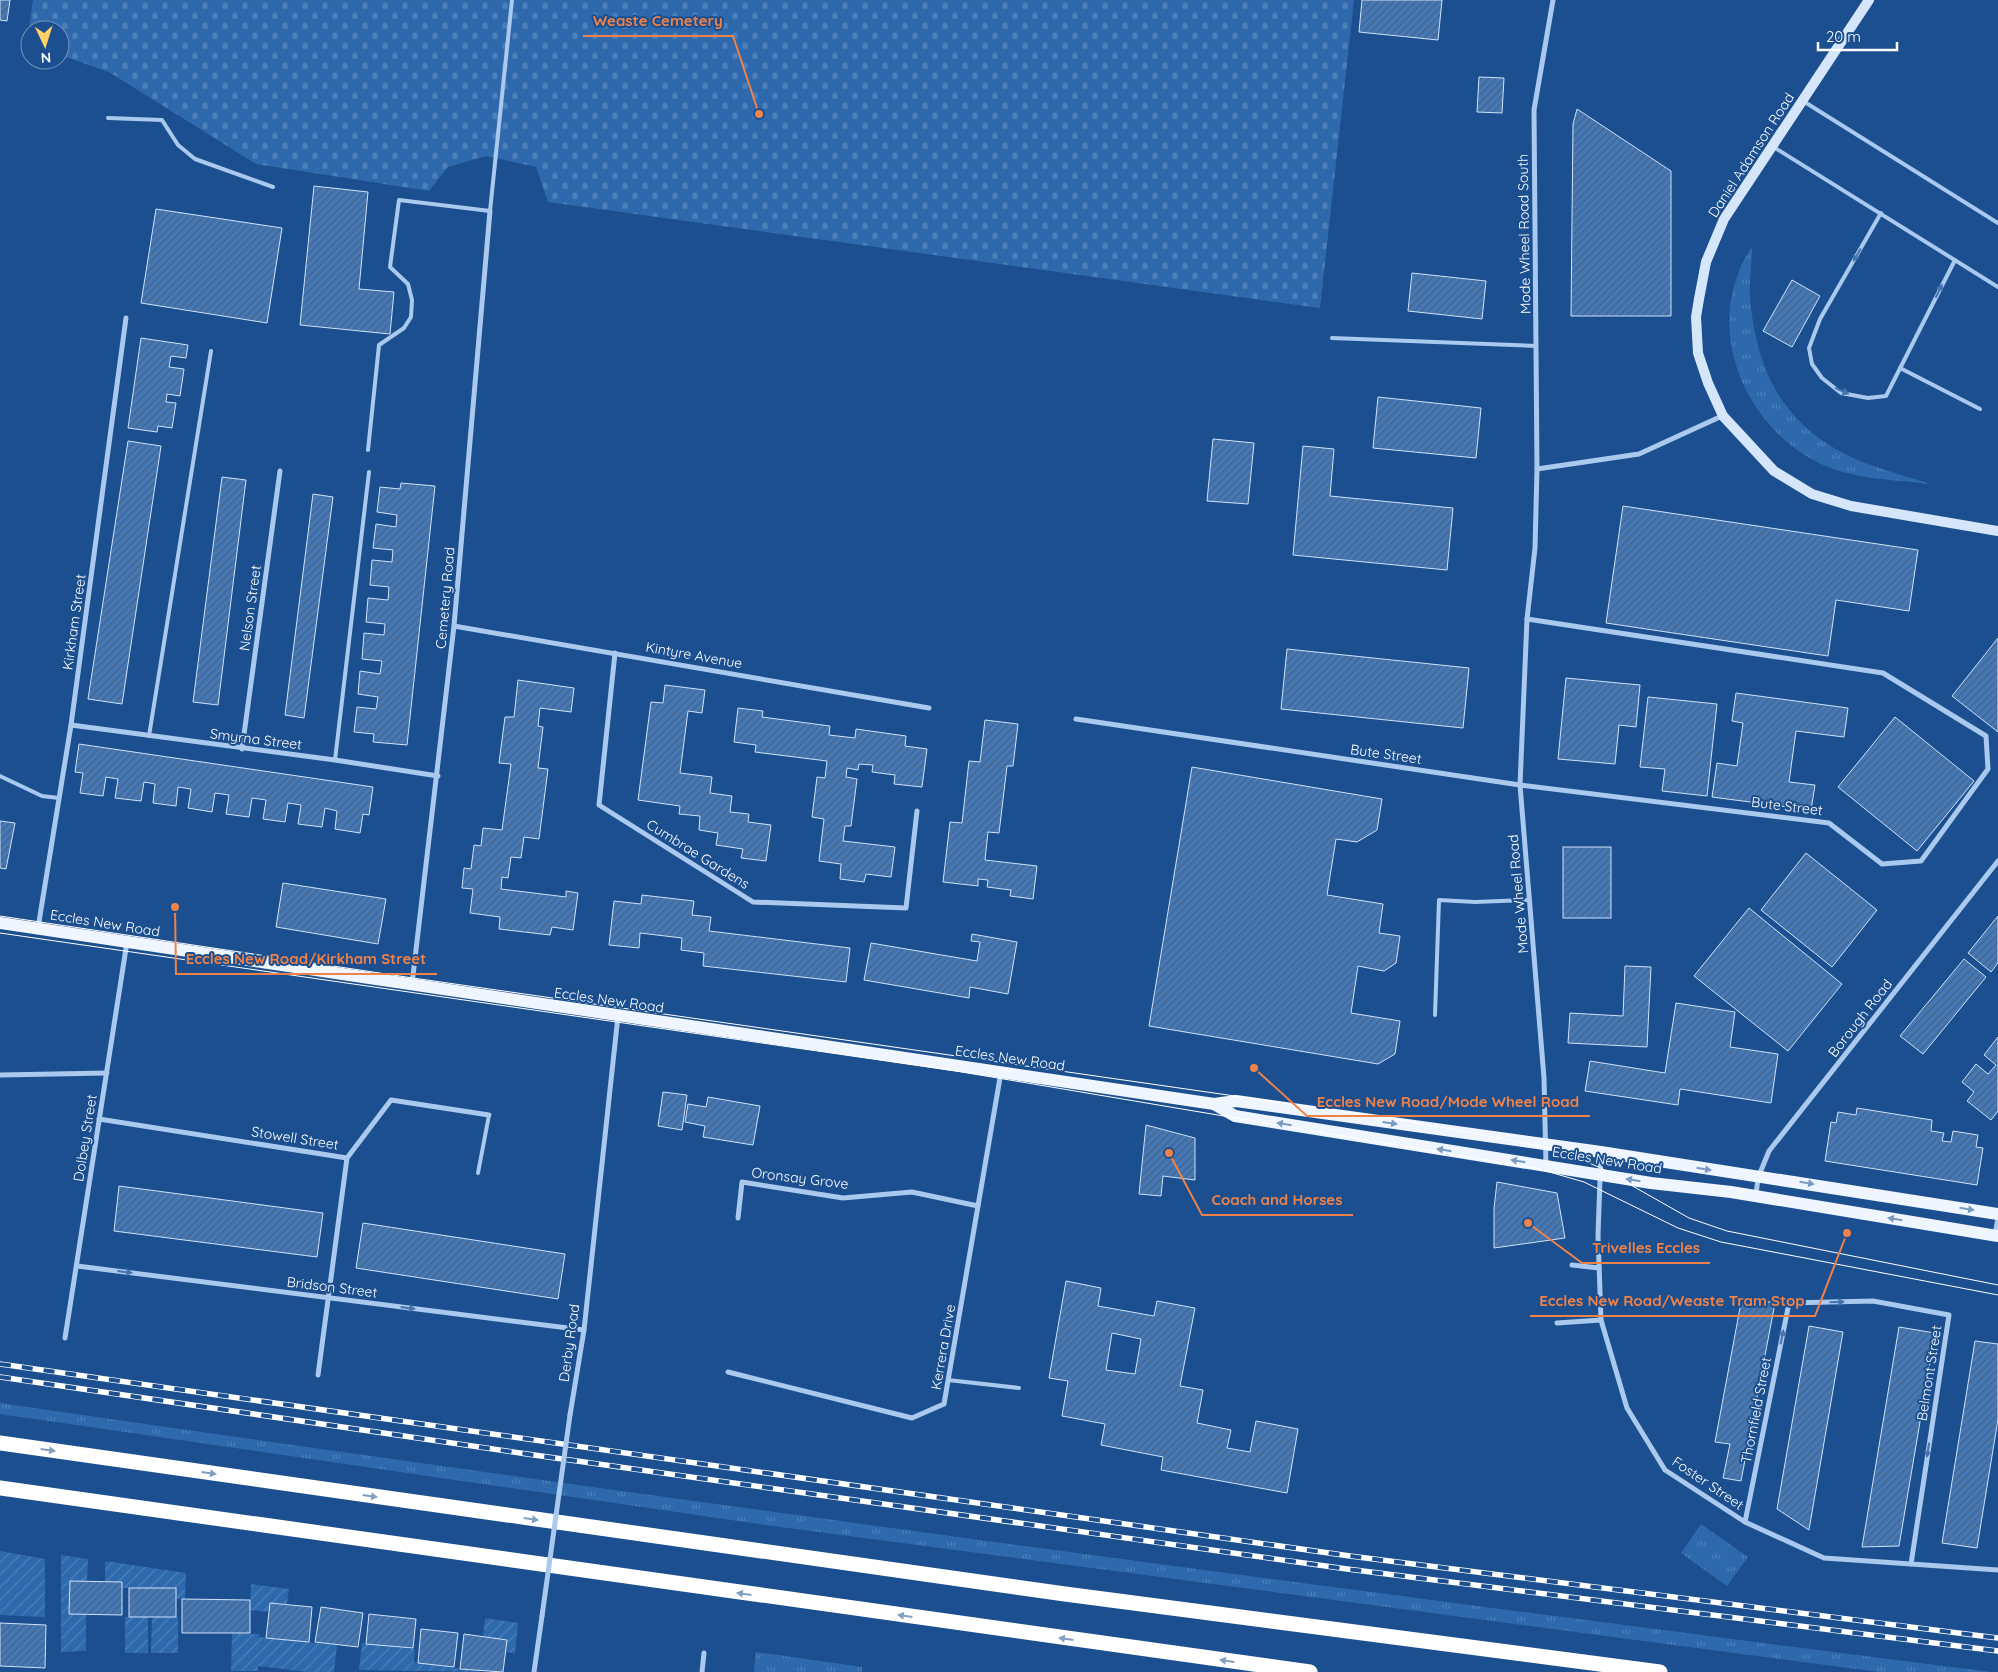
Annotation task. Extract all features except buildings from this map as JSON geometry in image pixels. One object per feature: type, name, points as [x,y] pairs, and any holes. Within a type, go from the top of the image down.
[{"type":"highway","points":[[0,1442],[1065,1594],[1660,1672]]},
{"type":"highway","points":[[0,1488],[1310,1672]]},
{"type":"main road","name":"Eccles New Road","points":[[0,924],[1214,1104],[1236,1101],[1602,1152],[1758,1178],[1800,1182],[1998,1214]]},
{"type":"main road","name":"Eccles New Road","points":[[1214,1104],[1235,1116],[1600,1175],[1756,1196],[1997,1236]]},
{"type":"street","name":"Mode Wheel Road South","points":[[1527,619],[1535,548],[1537,469],[1534,110],[1553,0]]},
{"type":"street","name":"Daniel Adamson Road","points":[[1870,0],[1724,219],[1706,262],[1696,317],[1698,353],[1722,416],[1774,471],[1812,494],[1851,506],[1998,531]]},
{"type":"street","name":"Cemetery Road","points":[[412,985],[438,776],[454,626],[490,211]]},
{"type":"street","name":"Kirkham Street","points":[[38,929],[71,725],[126,318]]},
{"type":"street","points":[[1537,469],[1639,454],[1722,416]]},
{"type":"street","name":"Nelson Street","points":[[242,749],[280,471]]},
{"type":"street","name":"Bute Street","points":[[1076,719],[1520,785],[1829,823],[1882,864],[1921,861],[1988,770],[1986,736],[1883,673],[1527,619]]},
{"type":"street","name":"Mode Wheel Road","points":[[1527,619],[1520,785],[1544,1078],[1546,1166]]},
{"type":"street","name":"Kintyre Avenue","points":[[454,626],[929,708]]},
{"type":"street","name":"Cumbrae Gardens","points":[[615,653],[599,805],[753,902],[906,908],[917,811]]},
{"type":"street","name":"Smyrna Street","points":[[71,725],[335,760],[438,776]]},
{"type":"street","name":"Borough Road","points":[[1756,1196],[1758,1178],[1769,1151],[1998,861]]},
{"type":"street","name":"Dolbey Street","points":[[66,1338],[127,942]]},
{"type":"street","name":"Derby Road","points":[[534,1672],[570,1415],[584,1330],[618,1016]]},
{"type":"street","name":"Kerrera Drive","points":[[728,1372],[912,1418],[944,1404],[1002,1072]]},
{"type":"street","points":[[0,1075],[107,1073]]},
{"type":"street","name":"Stowell Street","points":[[100,1119],[346,1158],[391,1100],[488,1115]]},
{"type":"street","name":"Foster Street","points":[[1602,1152],[1599,1268],[1601,1320],[1627,1408],[1665,1470],[1745,1522],[1824,1558],[1998,1570]]},
{"type":"street","points":[[318,1375],[346,1158]]},
{"type":"street","name":"Oronsay Grove","points":[[738,1218],[742,1182],[843,1198],[912,1192],[978,1206]]},
{"type":"street","points":[[1997,1236],[1998,1218]]},
{"type":"street","points":[[1572,1265],[1599,1268]]},
{"type":"street","name":"Bridson Street","points":[[77,1266],[584,1330]]},
{"type":"street","name":"Belmont Street","points":[[1789,1303],[1873,1300],[1949,1315],[1911,1564]]},
{"type":"street","name":"Thornfield Street","points":[[1745,1522],[1789,1303]]},
{"type":"street","points":[[1557,1323],[1601,1320]]},
{"type":"street","points":[[702,1672],[704,1654]]},
{"type":"lane","points":[[368,450],[379,345],[404,328],[411,317],[412,300],[408,284],[390,267],[399,200],[490,211],[512,0]]},
{"type":"lane","points":[[1802,101],[1998,223]]},
{"type":"lane","points":[[108,118],[162,120],[178,145],[195,159],[273,186]]},
{"type":"lane","points":[[1772,146],[1998,287]]},
{"type":"lane","points":[[1881,213],[1820,319],[1808,348],[1812,364],[1822,378],[1841,392],[1868,398],[1886,396],[1955,260]]},
{"type":"lane","points":[[1332,338],[1536,346]]},
{"type":"lane","points":[[149,736],[211,351]]},
{"type":"lane","points":[[1900,368],[1980,409]]},
{"type":"lane","points":[[335,760],[369,472]]},
{"type":"lane","points":[[0,776],[42,796],[59,798]]},
{"type":"lane","points":[[1435,1015],[1439,900],[1475,902],[1529,900]]},
{"type":"lane","points":[[478,1174],[488,1115]]},
{"type":"lane","points":[[948,1380],[1019,1388]]},
{"type":"green space","points":[[33,0],[1354,0],[1320,308],[548,202],[536,167],[486,156],[448,167],[429,191],[256,164],[109,72],[70,58],[70,20],[30,20]]},
{"type":"green space","points":[[1752,247],[1750,296],[1753,321],[1765,367],[1774,387],[1786,406],[1819,439],[1841,452],[1874,466],[1930,484],[1871,478],[1836,470],[1808,457],[1784,439],[1763,417],[1747,392],[1736,363],[1730,334],[1730,304],[1742,263]]},
{"type":"green space","points":[[0,1403],[497,1474],[995,1542],[1991,1672],[1879,1672],[773,1526],[0,1414]]},
{"type":"green space","points":[[1701,1524],[1748,1557],[1727,1586],[1681,1553]]},
{"type":"green space","points":[[0,1551],[45,1559],[45,1617],[0,1615]]},
{"type":"green space","points":[[61,1555],[88,1559],[87,1582],[70,1582],[69,1614],[86,1614],[86,1651],[61,1652]]},
{"type":"green space","points":[[105,1561],[186,1573],[185,1599],[176,1599],[175,1588],[122,1588],[122,1582],[105,1582]]},
{"type":"green space","points":[[251,1584],[289,1589],[287,1604],[270,1603],[269,1612],[250,1610]]},
{"type":"green space","points":[[125,1617],[148,1617],[148,1653],[125,1653]]},
{"type":"green space","points":[[152,1617],[178,1617],[178,1653],[151,1653]]},
{"type":"green space","points":[[485,1618],[518,1623],[515,1653],[505,1652],[507,1640],[483,1637]]},
{"type":"green space","points":[[232,1633],[259,1634],[259,1637],[337,1645],[334,1672],[307,1672],[258,1666],[258,1671],[231,1671]]},
{"type":"green space","points":[[362,1643],[415,1649],[414,1662],[481,1672],[359,1670]]},
{"type":"green space","points":[[756,1652],[862,1667],[862,1672],[754,1672]]},
{"type":"tram line","points":[[0,916],[413,978],[1409,1121],[1540,1146],[1568,1154],[1601,1168],[1689,1218],[1727,1231],[1998,1285]]},
{"type":"tram line","points":[[0,933],[956,1071],[1539,1169],[1584,1182],[1678,1228],[1721,1242],[1998,1295]]},
{"type":"railway","points":[[0,1364],[1350,1556],[1998,1638]]},
{"type":"railway","points":[[0,1377],[534,1455],[1347,1569],[1998,1651]]},
{"type":"place","name":"Weaste Cemetery","points":[[759,114]]},
{"type":"place","name":"Eccles New Road/Kirkham Street","points":[[175,907]]},
{"type":"place","name":"Eccles New Road/Mode Wheel Road","points":[[1254,1068]]},
{"type":"place","name":"Coach and Horses","points":[[1169,1153]]},
{"type":"place","name":"Trivelles Eccles","points":[[1528,1223]]},
{"type":"place","name":"Eccles New Road/Weaste Tram Stop","points":[[1847,1233]]}]
